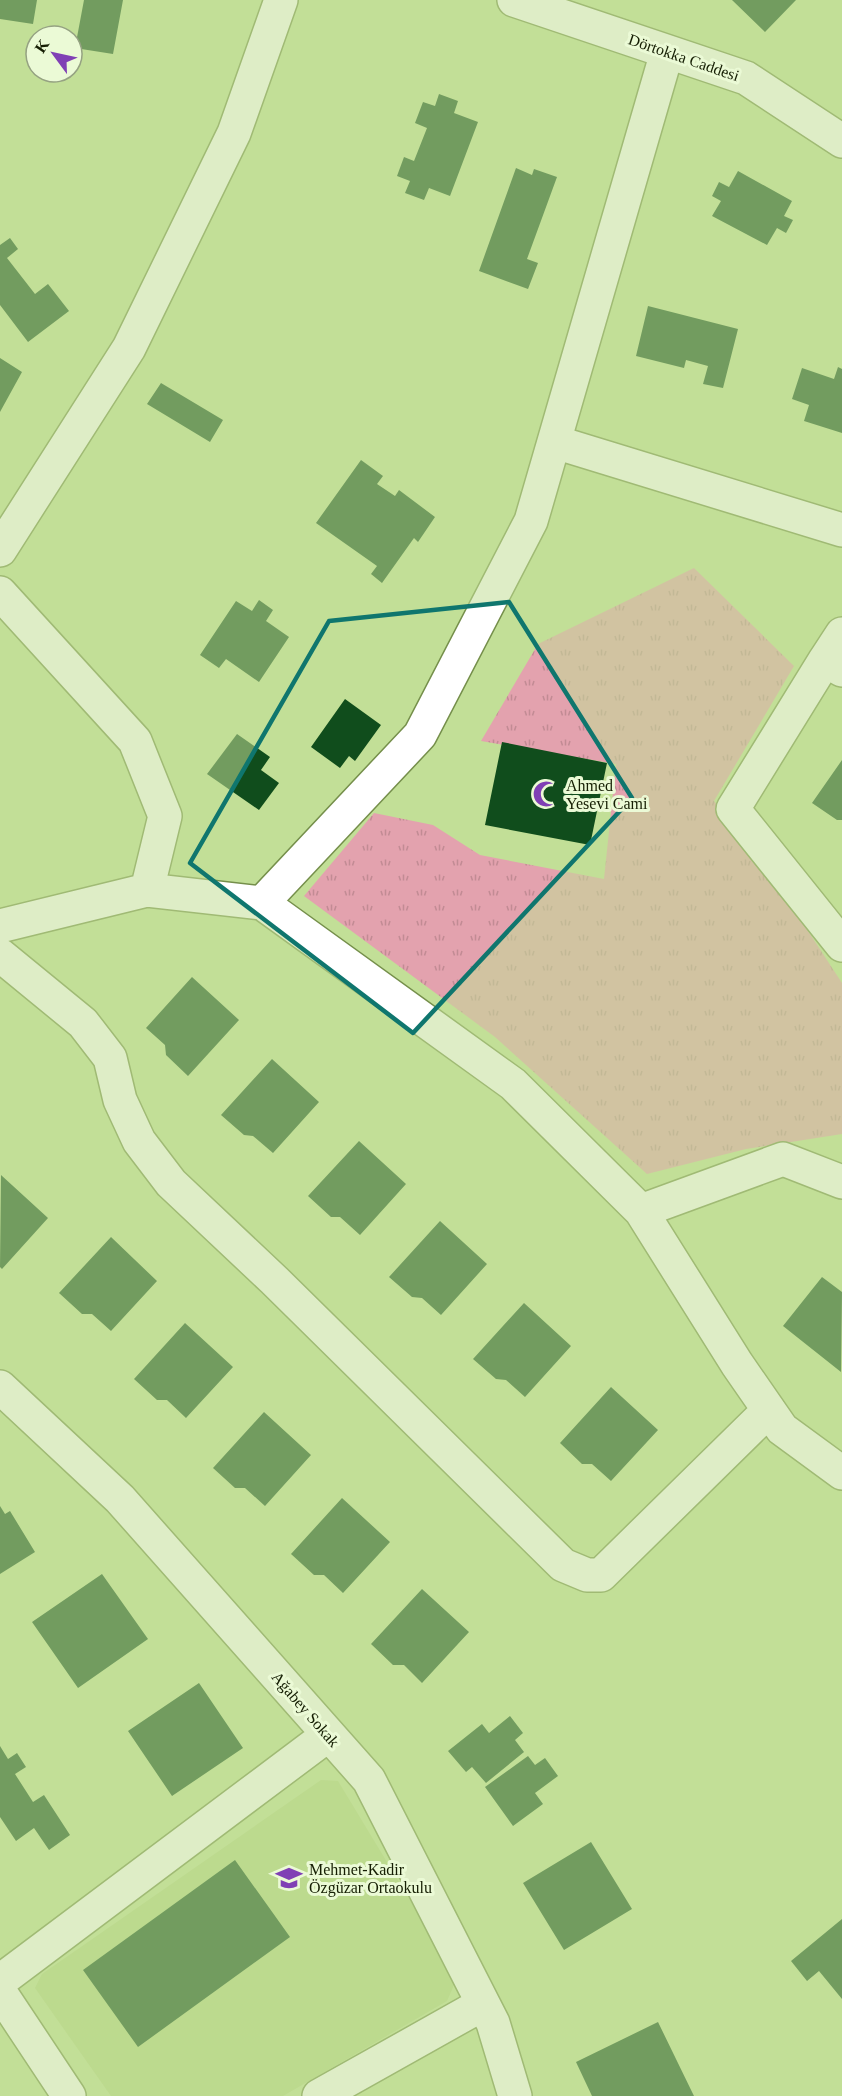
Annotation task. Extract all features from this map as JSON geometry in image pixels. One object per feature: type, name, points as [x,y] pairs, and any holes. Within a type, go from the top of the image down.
[{"type":"street","points":[[0,550],[129,348],[234,133],[281,0]]},
{"type":"street","name":"Dörtokka Caddesi","points":[[514,0],[746,78],[842,141]]},
{"type":"street","points":[[262,903],[420,735],[531,521],[667,52]]},
{"type":"street","points":[[555,442],[842,530]]},
{"type":"street","points":[[0,593],[135,741],[165,816],[147,890]]},
{"type":"street","points":[[836,655],[733,809],[842,945]]},
{"type":"street","points":[[0,926],[147,890],[262,903],[513,1084],[641,1210],[737,1364],[782,1429],[842,1473]]},
{"type":"street","points":[[0,955],[83,1023],[110,1058],[120,1100],[139,1141],[171,1183],[274,1280],[564,1564],[587,1575],[601,1575],[769,1410]]},
{"type":"street","points":[[641,1210],[783,1159],[842,1182]]},
{"type":"street","name":"Ağabey Sokak","points":[[0,1387],[120,1499],[369,1780],[493,2023],[515,2096]]},
{"type":"street","points":[[0,1981],[328,1735]]},
{"type":"street","points":[[0,1992],[69,2096]]},
{"type":"street","points":[[319,2096],[483,2004]]},
{"type":"highlighted area","points":[[509,602],[632,798],[413,1033],[190,863],[329,621]]},
{"type":"shaded area","name":"Mehmet-Kadir Özgüzar Ortaokulu","points":[[321,1780],[338,1781],[457,1978],[447,2001],[283,2096],[111,2096],[35,1988],[42,1974]]},
{"type":"green space","points":[[694,568],[794,666],[714,801],[793,908],[842,983],[842,1134],[746,1149],[647,1174],[495,1037],[304,896],[374,813],[433,825],[480,855],[604,879],[616,764],[481,741],[538,644]]},
{"type":"building","points":[[0,0],[37,0],[33,24],[0,19]]},
{"type":"building","points":[[84,0],[123,0],[113,54],[84,49],[84,24],[80,24]]},
{"type":"building","points":[[732,0],[796,0],[765,32]]},
{"type":"building","points":[[439,94],[458,101],[454,113],[478,122],[450,196],[429,188],[424,200],[405,193],[410,181],[397,176],[404,157],[414,161],[427,128],[415,123],[423,102],[435,106]]},
{"type":"building","points":[[516,168],[532,175],[534,169],[557,177],[527,259],[538,263],[528,289],[479,271]]},
{"type":"building","points":[[738,171],[792,201],[784,216],[793,220],[786,233],[777,228],[767,245],[712,216],[721,201],[712,196],[719,182],[729,187]]},
{"type":"building","points":[[10,238],[18,249],[7,258],[35,294],[48,284],[69,311],[28,342],[0,305],[0,245]]},
{"type":"building","points":[[648,306],[738,329],[723,388],[703,384],[708,366],[686,360],[684,368],[636,356]]},
{"type":"building","points":[[0,358],[22,372],[0,412]]},
{"type":"building","points":[[838,367],[842,369],[842,433],[804,421],[809,405],[792,399],[802,368],[834,379]]},
{"type":"building","points":[[161,383],[223,420],[210,442],[147,404]]},
{"type":"building","points":[[361,460],[383,476],[377,484],[395,496],[399,490],[435,517],[418,542],[414,538],[382,583],[371,574],[377,566],[316,523]]},
{"type":"building","points":[[259,600],[273,610],[266,621],[289,637],[259,682],[226,659],[219,668],[200,655],[236,601],[252,611]]},
{"type":"building","points":[[345,699],[381,725],[355,761],[349,756],[340,768],[311,747]]},
{"type":"building","points":[[237,734],[270,757],[261,770],[279,783],[259,810],[207,774]]},
{"type":"building","name":"Ahmed Yesevi Cami","points":[[502,742],[607,763],[590,845],[485,825]]},
{"type":"building","points":[[842,760],[842,820],[837,820],[812,803]]},
{"type":"building","points":[[192,977],[239,1020],[188,1076],[166,1055],[165,1045],[146,1028]]},
{"type":"building","points":[[272,1059],[319,1102],[273,1153],[253,1136],[244,1135],[221,1115]]},
{"type":"building","points":[[359,1141],[406,1184],[360,1235],[340,1217],[331,1217],[308,1196]]},
{"type":"building","points":[[1,1175],[48,1218],[2,1269],[0,1267]]},
{"type":"building","points":[[440,1221],[487,1264],[441,1315],[422,1298],[412,1297],[389,1277]]},
{"type":"building","points":[[111,1237],[157,1281],[111,1331],[92,1314],[82,1314],[59,1293]]},
{"type":"building","points":[[822,1277],[842,1292],[841,1372],[783,1326]]},
{"type":"building","points":[[524,1303],[571,1346],[525,1397],[506,1380],[496,1379],[473,1359]]},
{"type":"building","points":[[185,1323],[233,1367],[186,1418],[167,1400],[157,1400],[134,1379]]},
{"type":"building","points":[[611,1387],[658,1430],[611,1481],[592,1464],[582,1464],[560,1443]]},
{"type":"building","points":[[264,1412],[311,1455],[265,1506],[245,1488],[235,1488],[213,1468]]},
{"type":"building","points":[[342,1498],[390,1542],[343,1593],[324,1575],[314,1575],[291,1554]]},
{"type":"building","points":[[0,1506],[5,1514],[10,1511],[35,1552],[0,1574]]},
{"type":"building","points":[[102,1574],[148,1639],[78,1688],[32,1622]]},
{"type":"building","points":[[422,1589],[469,1632],[422,1683],[404,1665],[393,1665],[371,1644]]},
{"type":"building","points":[[199,1683],[243,1748],[172,1796],[128,1731]]},
{"type":"building","points":[[510,1716],[523,1733],[515,1740],[524,1752],[486,1783],[472,1767],[466,1772],[448,1751],[482,1724],[489,1733]]},
{"type":"building","points":[[0,1746],[8,1759],[17,1753],[26,1767],[15,1774],[33,1802],[44,1795],[70,1835],[49,1850],[34,1828],[16,1841],[0,1817]]},
{"type":"building","points":[[528,1756],[535,1765],[545,1758],[558,1776],[535,1793],[543,1804],[513,1826],[485,1787]]},
{"type":"building","points":[[591,1842],[632,1909],[564,1950],[523,1883]]},
{"type":"building","points":[[235,1860],[290,1937],[138,2047],[83,1970]]},
{"type":"building","points":[[842,1919],[842,1999],[819,1971],[807,1981],[791,1961]]},
{"type":"building","points":[[658,2022],[694,2096],[592,2096],[576,2062]]},
{"type":"place","name":"Ahmed Yesevi Cami","points":[[546,794]]},
{"type":"place","name":"Mehmet-Kadir Özgüzar Ortaokulu","points":[[289,1878]]}]
